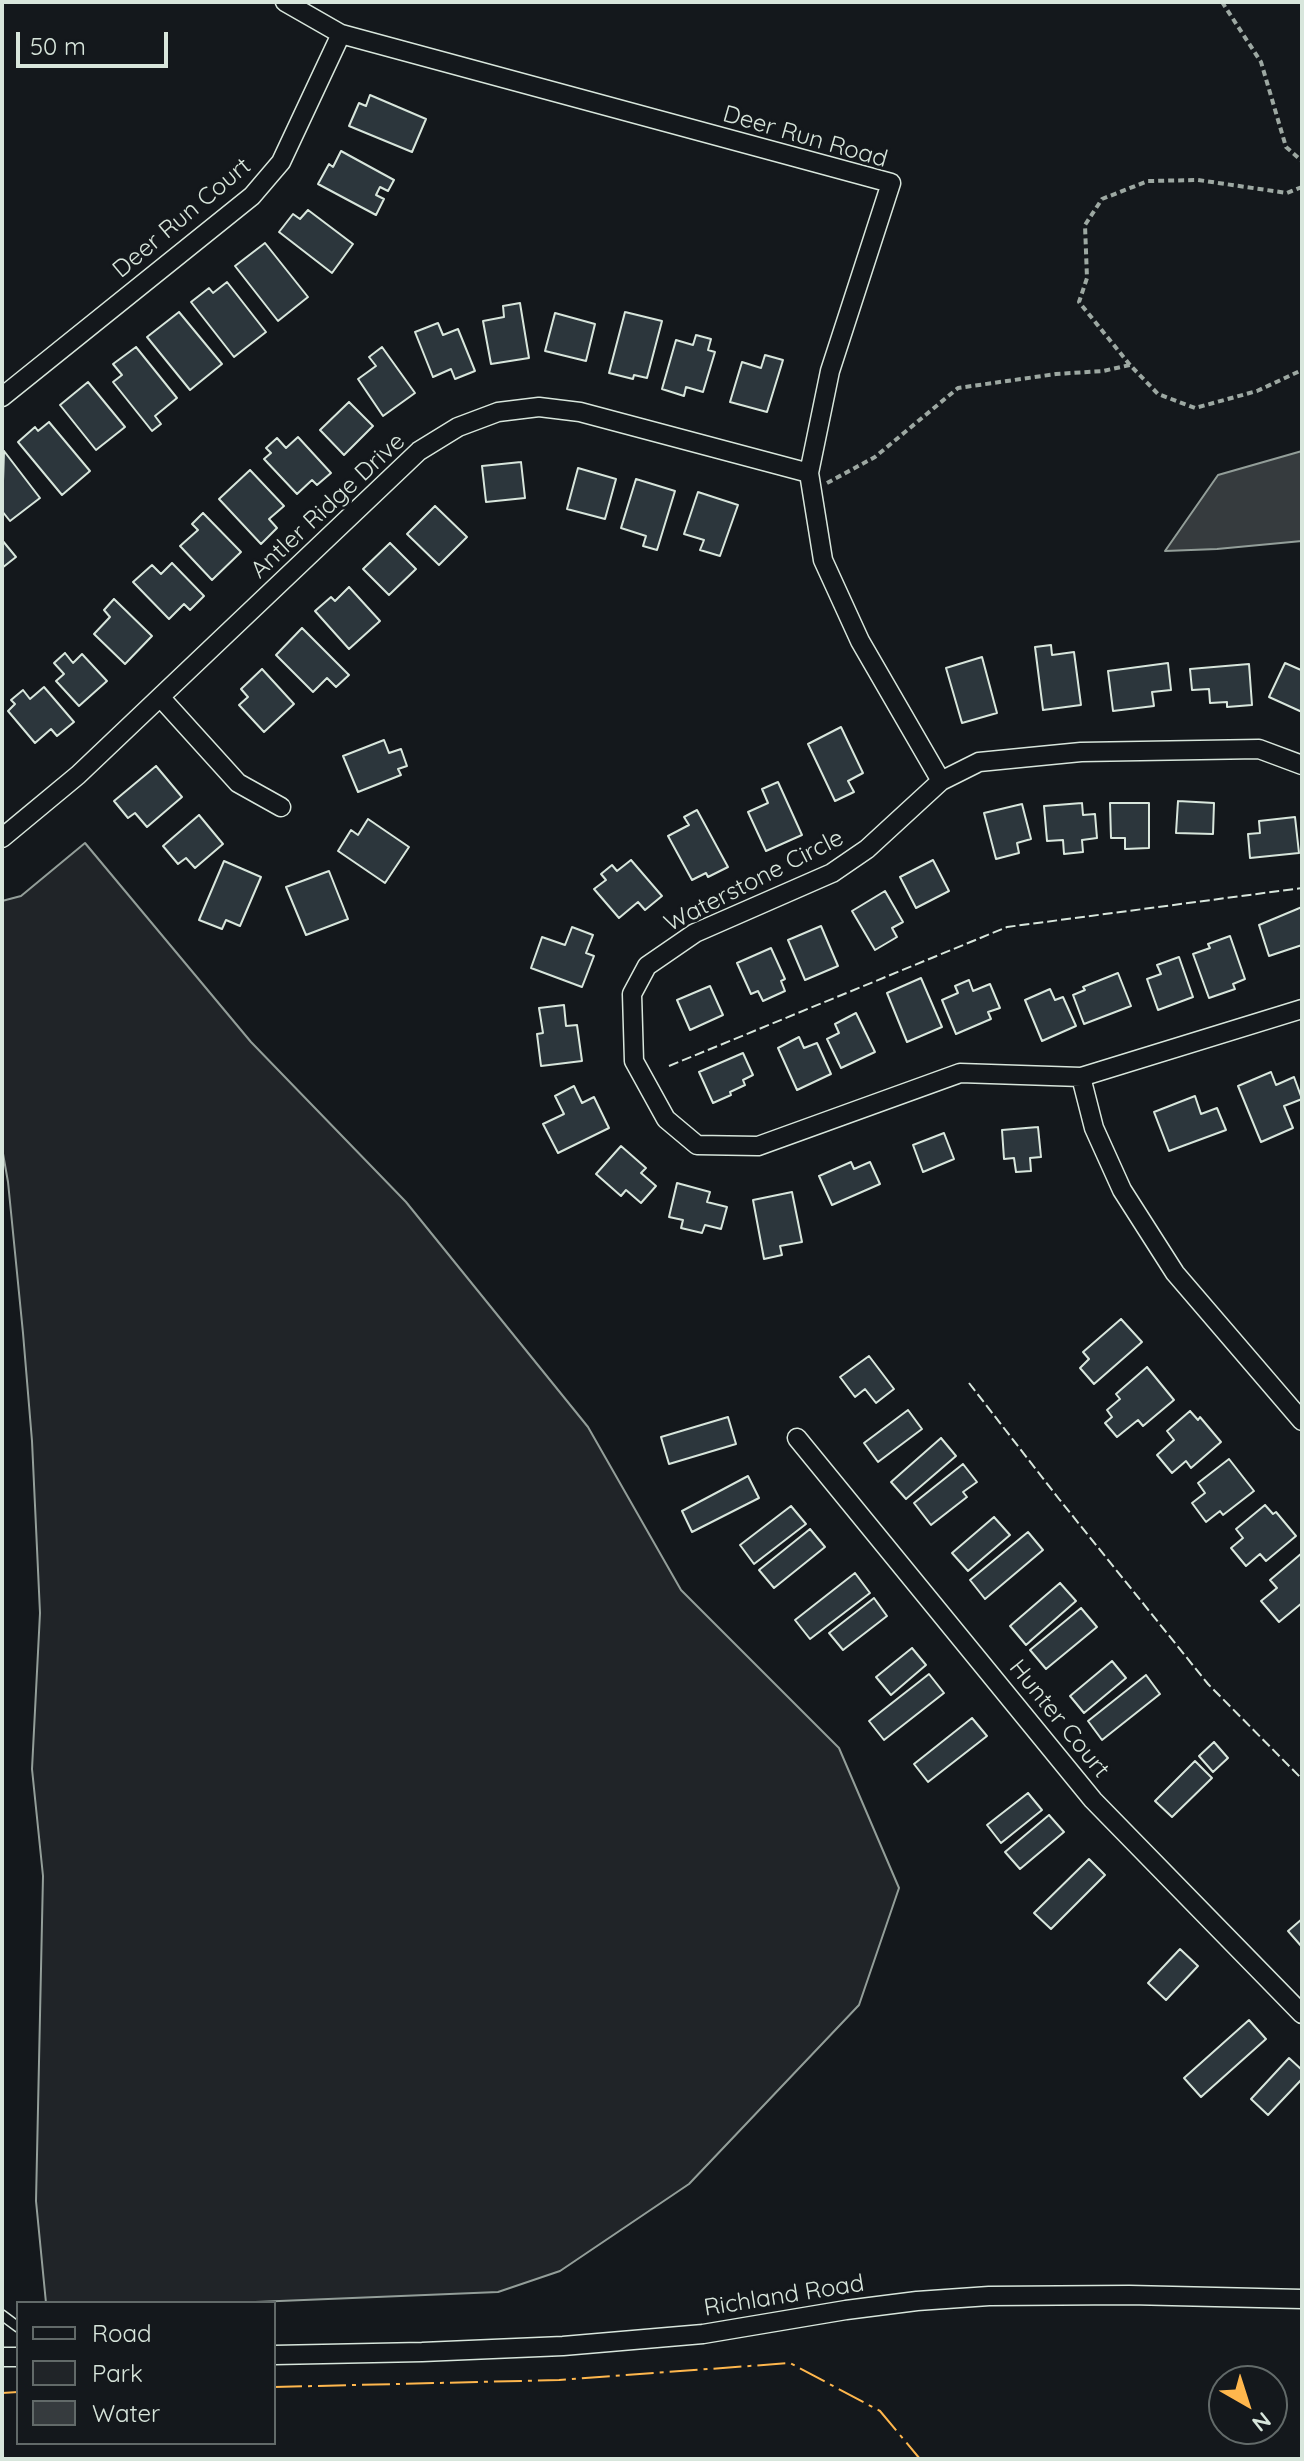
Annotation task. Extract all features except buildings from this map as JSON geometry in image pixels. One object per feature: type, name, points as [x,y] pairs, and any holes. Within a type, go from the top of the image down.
[{"type":"street","name":"Deer Run Road","points":[[285,2],[341,34],[891,183],[830,371],[810,482],[823,560],[860,641],[941,781]]},
{"type":"street","name":"Deer Run Court","points":[[2,397],[252,196],[281,162],[341,34]]},
{"type":"street","name":"Antler Ridge Drive","points":[[2,838],[78,775],[161,698],[419,451],[458,427],[498,412],[539,407],[580,412],[810,482]]},
{"type":"street","points":[[161,698],[238,783],[281,807]]},
{"type":"street","name":"Waterstone Circle","points":[[1302,765],[1259,749],[1081,752],[979,762],[941,781],[867,849],[832,873],[695,933],[647,966],[632,994],[634,1061],[666,1119],[697,1145],[758,1146],[960,1073],[1081,1077],[1302,1009]]},
{"type":"street","points":[[1081,1077],[1094,1128],[1122,1190],[1175,1273],[1302,1421]]},
{"type":"street","name":"Hunter Court","points":[[797,1438],[1093,1800],[1302,2014]]},
{"type":"street","name":"Richland Road","points":[[276,2355],[563,2346],[703,2334],[860,2308],[989,2296],[1302,2299]]},
{"type":"path","points":[[1222,2],[1261,62],[1286,147],[1302,161]]},
{"type":"path","points":[[1302,187],[1287,193],[1198,180],[1148,181],[1102,199],[1085,225],[1087,278],[1079,302],[1158,394],[1195,408],[1257,391],[1302,370]]},
{"type":"path","points":[[810,482],[875,457],[958,388],[1130,365]]},
{"type":"green space","points":[[85,843],[251,1042],[406,1202],[588,1427],[681,1590],[839,1748],[899,1888],[859,2005],[689,2184],[560,2271],[498,2292],[276,2301],[46,2301],[36,2201],[43,1876],[32,1769],[40,1613],[32,1441],[8,1182],[2,1148],[2,901],[21,896]]},
{"type":"water","points":[[1302,451],[1302,541],[1165,551],[1218,475]]},
{"type":"fence","points":[[669,1066],[1007,927],[1302,888]]},
{"type":"fence","points":[[969,1383],[1208,1684],[1302,1779]]},
{"type":"power","points":[[276,2387],[559,2380],[790,2363],[880,2411],[920,2459]]},
{"type":"power","points":[[2,2393],[16,2392]]}]
